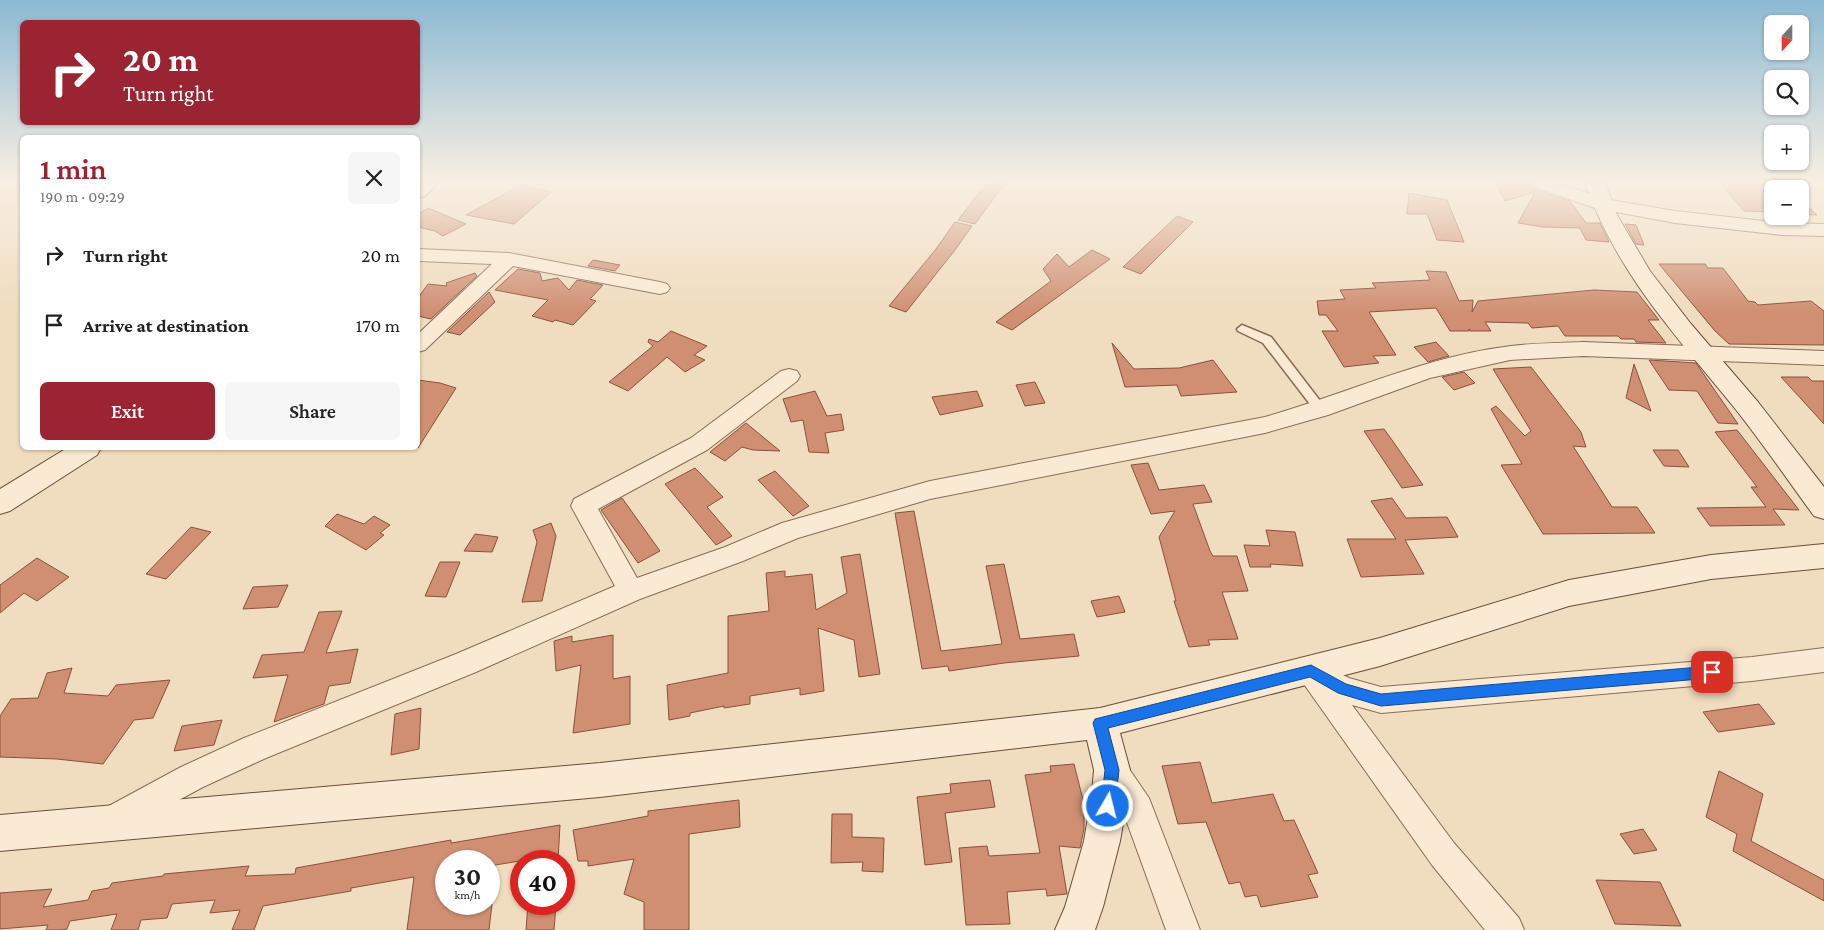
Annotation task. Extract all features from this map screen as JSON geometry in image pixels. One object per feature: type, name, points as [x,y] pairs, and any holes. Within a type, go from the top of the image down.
[{"type":"street","points":[[1614,226],[1635,264],[1700,351],[1748,408],[1824,508]]},
{"type":"street","points":[[1760,226],[1824,230]]},
{"type":"street","points":[[420,255],[510,259],[660,288]]},
{"type":"street","points":[[420,343],[510,259]]},
{"type":"street","points":[[109,823],[192,777],[255,748],[466,663],[632,591],[734,554],[790,530],[922,492],[1248,429],[1320,409],[1424,373],[1510,353],[1583,349],[1700,351],[1824,358]]},
{"type":"street","points":[[632,591],[583,506],[699,444],[789,376]]},
{"type":"street","points":[[0,503],[84,450]]},
{"type":"street","points":[[0,833],[600,780],[1100,723],[1380,652],[1569,593],[1711,566],[1824,556]]},
{"type":"street","points":[[1311,671],[1342,689],[1381,700],[1752,669],[1824,660]]},
{"type":"street","points":[[1311,671],[1443,854],[1507,930]]},
{"type":"street","points":[[1075,930],[1084,907],[1102,841],[1110,794],[1112,770],[1100,723]]},
{"type":"street","points":[[1112,770],[1138,809],[1183,930]]},
{"type":"lane","points":[[1242,329],[1267,340],[1320,409]]},
{"type":"building","points":[[420,226],[461,226],[443,236],[435,231]]},
{"type":"building","points":[[952,226],[972,226],[906,312],[889,306],[936,249]]},
{"type":"building","points":[[1166,226],[1189,226],[1141,274],[1123,267]]},
{"type":"building","points":[[1432,226],[1458,226],[1464,242],[1437,240]]},
{"type":"building","points":[[1539,226],[1602,226],[1609,242],[1586,240],[1580,228]]},
{"type":"building","points":[[1626,226],[1637,226],[1644,245],[1636,244]]},
{"type":"building","points":[[1092,250],[1110,259],[1012,330],[996,322],[1051,281],[1043,269],[1057,254],[1069,267]]},
{"type":"building","points":[[593,260],[620,265],[615,271],[588,266]]},
{"type":"building","points":[[1659,264],[1705,264],[1708,268],[1723,268],[1748,301],[1755,302],[1758,305],[1811,301],[1824,311],[1824,345],[1729,344],[1715,331]]},
{"type":"building","points":[[518,269],[540,273],[542,281],[558,278],[569,290],[577,280],[603,285],[590,299],[596,301],[573,325],[555,320],[553,322],[532,316],[548,300],[495,290]]},
{"type":"building","points":[[1426,271],[1446,272],[1459,301],[1473,300],[1472,312],[1478,301],[1594,290],[1637,292],[1659,320],[1648,320],[1666,343],[1636,342],[1634,339],[1621,339],[1618,336],[1565,336],[1558,326],[1532,328],[1528,323],[1485,322],[1491,331],[1470,331],[1469,329],[1469,331],[1450,331],[1436,308],[1369,312],[1396,355],[1373,356],[1379,363],[1344,367],[1322,331],[1338,331],[1326,315],[1319,315],[1317,301],[1345,299],[1340,290],[1376,288],[1372,283],[1430,280]]},
{"type":"building","points":[[475,273],[477,276],[431,319],[420,316],[420,295],[428,284],[447,286],[446,283]]},
{"type":"building","points":[[489,292],[495,302],[460,335],[447,332]]},
{"type":"building","points":[[671,331],[707,346],[694,355],[705,360],[685,372],[667,357],[628,391],[609,382],[653,346],[648,342],[649,339],[658,342]]},
{"type":"building","points":[[1436,342],[1449,356],[1428,362],[1414,347]]},
{"type":"building","points":[[1112,343],[1134,369],[1179,368],[1213,360],[1237,392],[1181,396],[1177,385],[1125,387]]},
{"type":"building","points":[[1649,360],[1696,363],[1738,424],[1718,423],[1697,391],[1669,390]]},
{"type":"building","points":[[1634,364],[1651,411],[1626,398]]},
{"type":"building","points":[[1531,367],[1581,432],[1586,447],[1573,446],[1612,507],[1637,507],[1655,533],[1543,534],[1501,465],[1522,464],[1491,409],[1496,406],[1525,436],[1531,431],[1493,369]]},
{"type":"building","points":[[1464,372],[1475,383],[1454,390],[1442,377]]},
{"type":"building","points":[[1781,377],[1808,377],[1812,381],[1824,381],[1824,424]]},
{"type":"building","points":[[420,380],[440,383],[456,388],[420,445]]},
{"type":"building","points":[[1035,382],[1045,403],[1025,406],[1016,385]]},
{"type":"building","points":[[815,391],[827,416],[841,414],[844,430],[825,433],[829,453],[809,452],[803,420],[791,422],[783,399]]},
{"type":"building","points":[[977,391],[983,406],[940,415],[932,397]]},
{"type":"building","points":[[746,423],[780,451],[753,450],[742,447],[725,461],[710,452]]},
{"type":"building","points":[[1384,429],[1423,485],[1402,488],[1364,431]]},
{"type":"building","points":[[1737,430],[1799,510],[1773,509],[1785,525],[1710,526],[1697,508],[1766,507],[1751,487],[1757,487],[1715,432]]},
{"type":"building","points":[[1653,450],[1678,450],[1689,467],[1664,466]]},
{"type":"building","points":[[1148,463],[1159,490],[1204,485],[1212,502],[1193,504],[1210,551],[1213,556],[1237,556],[1248,591],[1222,592],[1238,639],[1208,640],[1210,645],[1189,647],[1174,601],[1176,601],[1159,537],[1175,511],[1151,514],[1131,465]]},
{"type":"building","points":[[695,468],[723,497],[707,507],[732,536],[716,545],[665,484]]},
{"type":"building","points":[[775,471],[809,506],[793,516],[758,480]]},
{"type":"building","points":[[622,498],[660,551],[638,563],[601,510]]},
{"type":"building","points":[[1392,498],[1406,518],[1447,517],[1458,537],[1405,540],[1424,574],[1361,577],[1347,539],[1396,539],[1371,501]]},
{"type":"building","points":[[914,511],[941,651],[1002,644],[986,566],[1004,564],[1020,639],[1074,634],[1079,656],[1004,663],[949,671],[948,666],[922,669],[895,513]]},
{"type":"building","points":[[337,514],[364,524],[374,516],[390,525],[380,533],[384,535],[366,550],[325,526]]},
{"type":"building","points":[[551,523],[556,536],[542,601],[522,602],[537,542],[533,530]]},
{"type":"building","points":[[191,527],[211,532],[166,579],[146,574]]},
{"type":"building","points":[[1266,530],[1295,532],[1303,566],[1270,564],[1271,567],[1250,567],[1244,545],[1270,546]]},
{"type":"building","points":[[475,534],[498,537],[492,552],[464,551]]},
{"type":"building","points":[[860,554],[880,674],[859,677],[854,640],[818,628],[824,691],[800,695],[800,688],[750,696],[750,704],[724,708],[724,706],[690,713],[690,716],[669,720],[667,685],[728,673],[728,616],[769,611],[766,573],[785,571],[785,577],[812,574],[816,610],[847,593],[841,557]]},
{"type":"building","points":[[37,558],[69,577],[37,601],[24,593],[0,613],[0,585]]},
{"type":"building","points":[[440,562],[460,562],[446,597],[425,596]]},
{"type":"building","points":[[288,585],[278,607],[243,609],[253,587]]},
{"type":"building","points":[[1119,596],[1125,612],[1097,617],[1091,601]]},
{"type":"building","points":[[342,611],[326,653],[358,649],[350,683],[329,686],[324,704],[274,722],[288,675],[253,678],[262,655],[304,652],[319,612]]},
{"type":"building","points":[[613,635],[613,679],[630,676],[630,724],[573,733],[581,665],[556,671],[554,641],[572,636],[572,642]]},
{"type":"building","points":[[72,668],[64,693],[108,696],[116,685],[170,680],[153,718],[134,720],[103,764],[57,759],[0,757],[0,716],[11,699],[38,698],[47,673]]},
{"type":"building","points":[[1759,704],[1775,724],[1718,732],[1703,712]]},
{"type":"building","points":[[421,708],[419,749],[391,755],[395,714]]},
{"type":"building","points":[[222,720],[214,745],[174,751],[182,726]]},
{"type":"building","points":[[1200,762],[1212,803],[1273,794],[1284,821],[1294,820],[1318,873],[1308,875],[1318,897],[1261,907],[1257,895],[1245,897],[1240,882],[1229,884],[1206,822],[1178,824],[1162,766]]},
{"type":"building","points":[[1074,764],[1084,804],[1084,829],[1080,848],[1059,846],[1067,894],[1047,896],[1046,889],[1007,892],[1010,924],[966,925],[959,848],[987,846],[989,856],[1040,853],[1025,775],[1051,772],[1050,766]]},
{"type":"building","points":[[1719,771],[1763,794],[1751,841],[1824,880],[1824,901],[1733,851],[1737,834],[1706,817]]},
{"type":"building","points":[[990,780],[995,807],[945,813],[952,862],[925,865],[917,797],[951,793],[950,784]]},
{"type":"building","points":[[739,800],[740,827],[689,834],[689,930],[644,930],[644,902],[624,894],[634,859],[588,866],[588,861],[578,861],[573,830],[648,816],[648,811]]},
{"type":"building","points":[[832,814],[852,814],[852,837],[884,838],[883,872],[862,871],[863,862],[831,863]]},
{"type":"building","points":[[560,825],[559,850],[510,850],[510,863],[500,864],[500,850],[435,850],[435,915],[491,915],[489,930],[407,930],[414,877],[351,888],[351,891],[263,906],[254,930],[232,930],[240,910],[210,913],[215,900],[172,904],[167,918],[141,920],[138,930],[111,930],[117,914],[70,921],[67,929],[61,930],[46,930],[48,925],[0,929],[0,893],[52,889],[43,907],[88,900],[92,891],[109,888],[112,883],[163,876],[164,874],[249,866],[245,876],[295,874],[296,868],[451,840],[451,843]]},
{"type":"building","points":[[1643,829],[1657,850],[1634,854],[1620,834]]},
{"type":"building","points":[[1596,880],[1660,882],[1681,926],[1615,924]]},
{"type":"building","points":[[527,915],[555,915],[554,930],[526,930]]},
{"type":"route","points":[[1108,806],[1112,770],[1100,723],[1311,671],[1342,689],[1381,700],[1712,672]]}]
